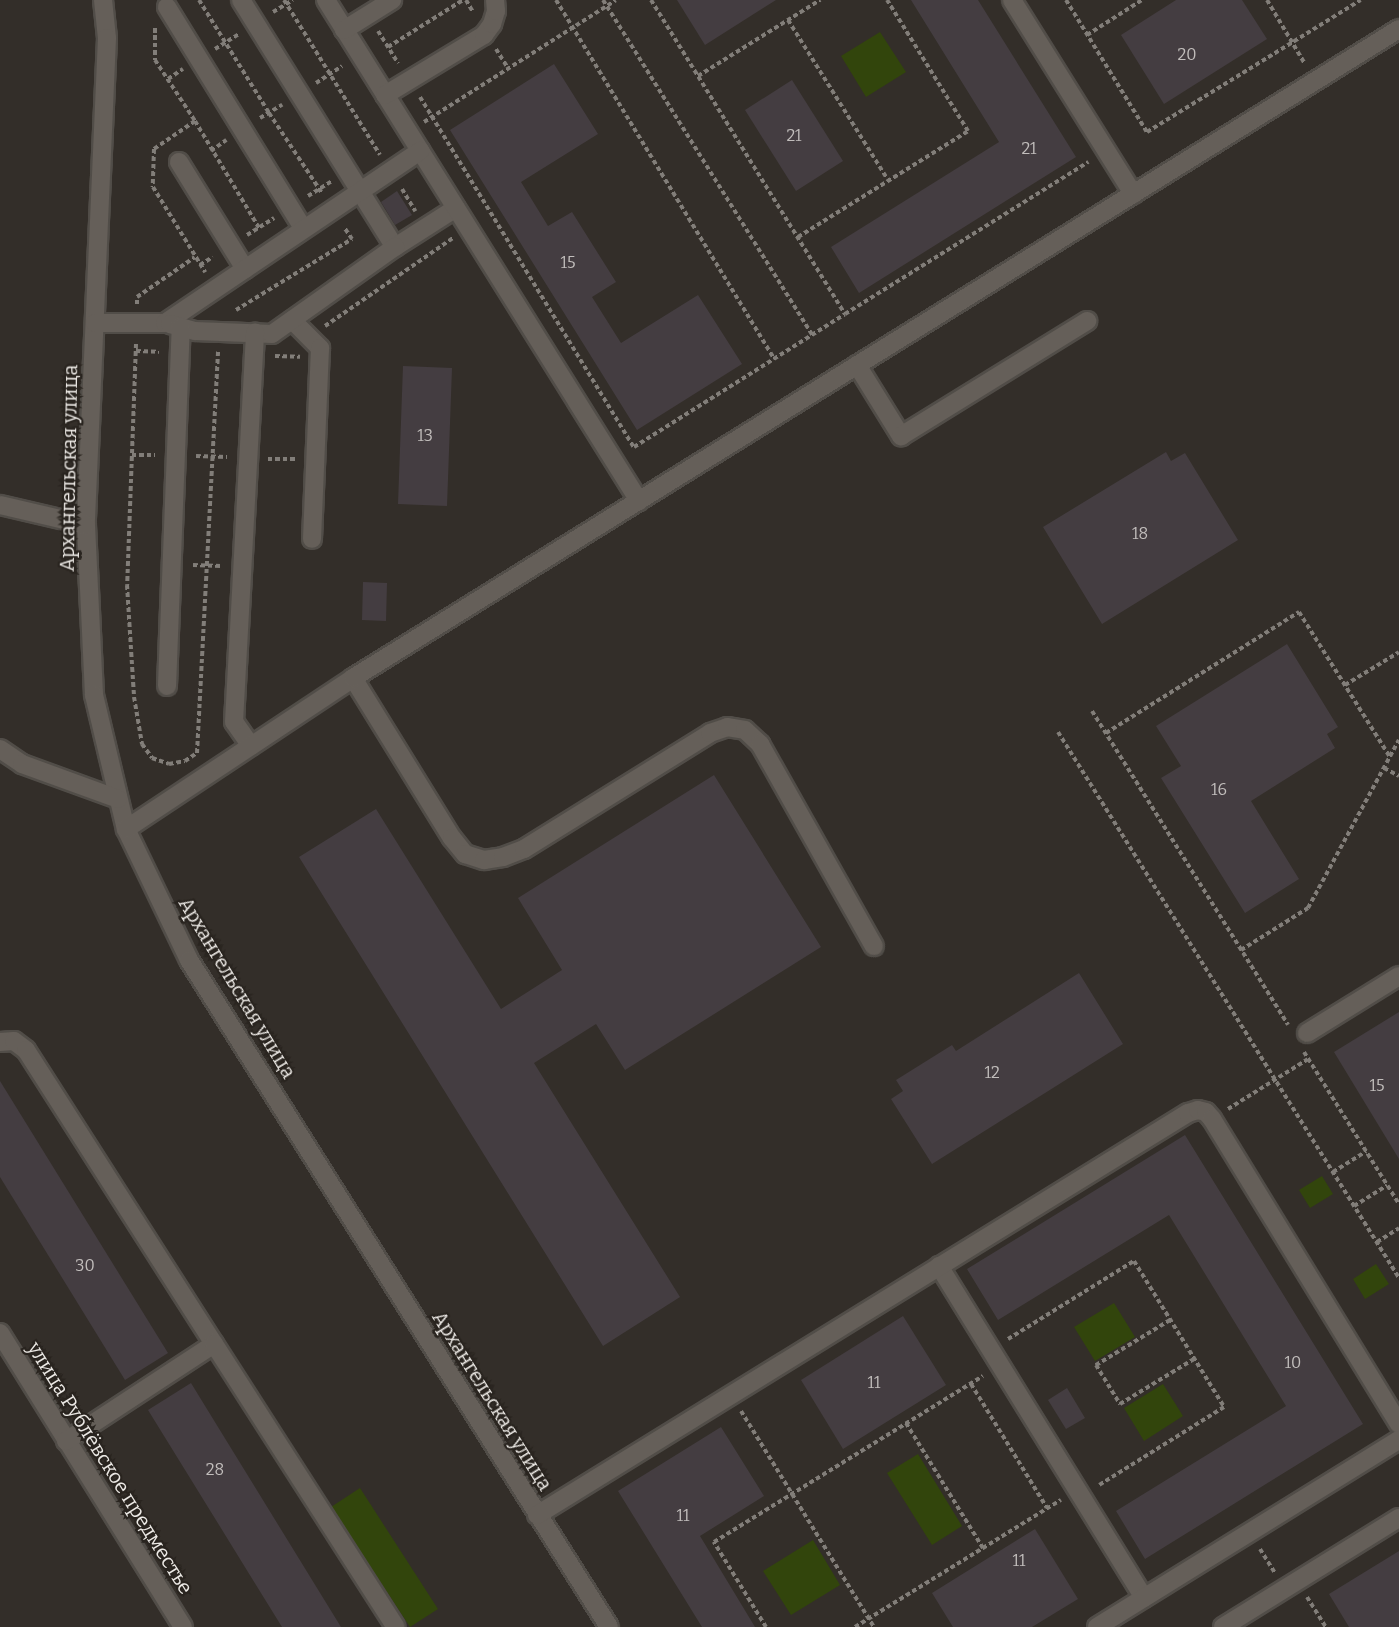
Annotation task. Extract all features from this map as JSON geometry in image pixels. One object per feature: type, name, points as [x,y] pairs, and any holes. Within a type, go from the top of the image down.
[{"type":"street","name":"Архангельская улица","points":[[103,0],[107,38],[86,525],[94,695],[126,829],[189,960],[609,1627]]},
{"type":"street","points":[[241,0],[395,247]]},
{"type":"street","points":[[326,0],[639,501]]},
{"type":"street","points":[[344,30],[392,0]]},
{"type":"street","points":[[385,95],[484,35],[492,24],[496,11],[495,0]]},
{"type":"street","points":[[1012,0],[1133,194]]},
{"type":"street","points":[[167,7],[303,228]]},
{"type":"street","points":[[126,829],[353,678],[1399,28]]},
{"type":"street","points":[[173,325],[273,249],[359,189],[420,151]]},
{"type":"street","points":[[179,162],[245,269]]},
{"type":"street","points":[[95,322],[173,325],[195,331],[272,334],[395,247],[456,208]]},
{"type":"street","points":[[292,320],[320,348],[312,538]]},
{"type":"street","points":[[857,365],[901,436],[1087,321]]},
{"type":"street","points":[[167,686],[176,456],[173,325]]},
{"type":"street","points":[[251,746],[234,722],[255,333]]},
{"type":"street","points":[[0,505],[86,525]]},
{"type":"street","points":[[353,678],[452,838],[465,854],[484,860],[503,858],[524,849],[710,733],[727,728],[745,730],[760,744],[874,946]]},
{"type":"street","points":[[0,748],[22,764],[118,799]]},
{"type":"street","points":[[1300,1037],[1399,976]]},
{"type":"street","points":[[0,1042],[14,1041],[26,1050],[396,1627]]},
{"type":"street","points":[[537,1515],[1188,1113],[1198,1110],[1206,1112],[1212,1119],[1399,1424]]},
{"type":"street","points":[[939,1266],[1144,1598]]},
{"type":"street","name":"улица Рублёвское предместье","points":[[0,1333],[183,1627]]},
{"type":"street","points":[[66,1441],[214,1344]]},
{"type":"street","points":[[1097,1627],[1399,1440]]},
{"type":"street","points":[[1223,1627],[1399,1518]]},
{"type":"path","points":[[199,0],[352,239]]},
{"type":"path","points":[[168,79],[256,24],[285,2],[293,0]]},
{"type":"path","points":[[388,47],[463,0]]},
{"type":"path","points":[[556,0],[774,359]]},
{"type":"path","points":[[603,0],[812,335]]},
{"type":"path","points":[[200,265],[616,0]]},
{"type":"path","points":[[651,0],[845,314]]},
{"type":"path","points":[[698,76],[820,0]]},
{"type":"path","points":[[798,237],[968,131],[886,0]]},
{"type":"path","points":[[1066,0],[1147,132],[1361,0]]},
{"type":"path","points":[[1087,35],[1142,0]]},
{"type":"path","points":[[1267,0],[1315,81]]},
{"type":"path","points":[[285,2],[438,248]]},
{"type":"path","points":[[167,7],[156,14],[155,60],[273,249]]},
{"type":"path","points":[[368,15],[634,447],[1089,163],[1083,153]]},
{"type":"path","points":[[788,20],[888,180]]},
{"type":"path","points":[[309,337],[438,248],[492,214]]},
{"type":"path","points":[[132,455],[315,460]]},
{"type":"path","points":[[172,565],[243,567]]},
{"type":"path","points":[[1106,734],[1299,612],[1390,757]]},
{"type":"path","points":[[1345,685],[1399,652]]},
{"type":"path","points":[[1092,711],[1241,950],[1300,1037],[1308,1059],[1399,1204]]},
{"type":"path","points":[[1058,732],[1398,1276]]},
{"type":"path","points":[[1241,950],[1308,908],[1399,740]]},
{"type":"path","points":[[1384,768],[1399,776]]},
{"type":"path","points":[[1212,1119],[1308,1059]]},
{"type":"path","points":[[1333,1172],[1366,1151]]},
{"type":"path","points":[[1354,1206],[1387,1185]]},
{"type":"path","points":[[1377,1242],[1399,1228]]},
{"type":"path","points":[[1034,1323],[1134,1261],[1224,1407],[1124,1469]]},
{"type":"path","points":[[1170,1320],[1096,1365],[1120,1404],[1194,1359]]},
{"type":"path","points":[[970,1384],[1047,1508]]},
{"type":"path","points":[[766,1627],[714,1542],[952,1395]]},
{"type":"path","points":[[745,1418],[874,1627]]},
{"type":"path","points":[[906,1424],[983,1548]]},
{"type":"path","points":[[855,1627],[1029,1519]]},
{"type":"path","points":[[1315,1609],[1326,1627]]},
{"type":"green space","points":[[880,32],[906,72],[866,97],[841,56]]},
{"type":"green space","points":[[1322,1176],[1333,1194],[1310,1208],[1299,1190]]},
{"type":"green space","points":[[1376,1264],[1389,1284],[1365,1299],[1353,1279]]},
{"type":"green space","points":[[1114,1303],[1135,1337],[1095,1361],[1074,1327]]},
{"type":"green space","points":[[1163,1384],[1183,1416],[1144,1441],[1124,1408]]},
{"type":"green space","points":[[918,1454],[962,1526],[932,1545],[887,1473]]},
{"type":"green space","points":[[360,1488],[438,1609],[410,1627],[331,1507]]},
{"type":"green space","points":[[813,1540],[840,1585],[791,1615],[763,1571]]},
{"type":"building","points":[[677,0],[776,0],[705,45]]},
{"type":"building","points":[[911,0],[978,0],[1076,157],[859,293],[831,247],[999,142]]},
{"type":"building","points":[[1176,0],[1242,0],[1267,39],[1164,104],[1121,35]]},
{"type":"building","points":[[554,64],[598,134],[521,182],[548,226],[572,212],[616,282],[592,297],[621,343],[698,295],[742,364],[637,430],[450,130]]},
{"type":"building","points":[[792,80],[843,161],[796,191],[745,110]]},
{"type":"building","points":[[397,191],[412,215],[395,225],[381,202]]},
{"type":"building","points":[[403,366],[452,368],[447,506],[398,504]]},
{"type":"building","points":[[1166,452],[1171,461],[1185,453],[1238,540],[1102,624],[1043,527]]},
{"type":"building","points":[[363,582],[387,583],[386,621],[362,620]]},
{"type":"building","points":[[1287,644],[1338,727],[1327,734],[1335,748],[1251,801],[1299,879],[1245,913],[1161,778],[1181,766],[1156,726]]},
{"type":"building","points":[[714,775],[821,947],[625,1070],[596,1024],[534,1063],[680,1297],[603,1346],[299,857],[376,809],[501,1009],[562,970],[518,898]]},
{"type":"building","points":[[1079,973],[1123,1044],[932,1164],[891,1099],[903,1091],[896,1080],[952,1045],[956,1051]]},
{"type":"building","points":[[1399,1012],[1399,1159],[1334,1052]]},
{"type":"building","points":[[0,1081],[168,1353],[125,1380],[0,1177]]},
{"type":"building","points":[[1185,1135],[1363,1424],[1145,1559],[1116,1511],[1286,1406],[1169,1215],[998,1320],[967,1269]]},
{"type":"building","points":[[903,1316],[946,1385],[843,1449],[801,1380]]},
{"type":"building","points":[[191,1383],[341,1627],[282,1627],[148,1410]]},
{"type":"building","points":[[1067,1388],[1085,1418],[1066,1429],[1048,1400]]},
{"type":"building","points":[[721,1427],[764,1496],[700,1536],[755,1627],[702,1627],[618,1491]]},
{"type":"building","points":[[1035,1529],[1078,1599],[1032,1627],[953,1627],[932,1593]]},
{"type":"building","points":[[1399,1551],[1399,1627],[1349,1627],[1329,1594]]}]
